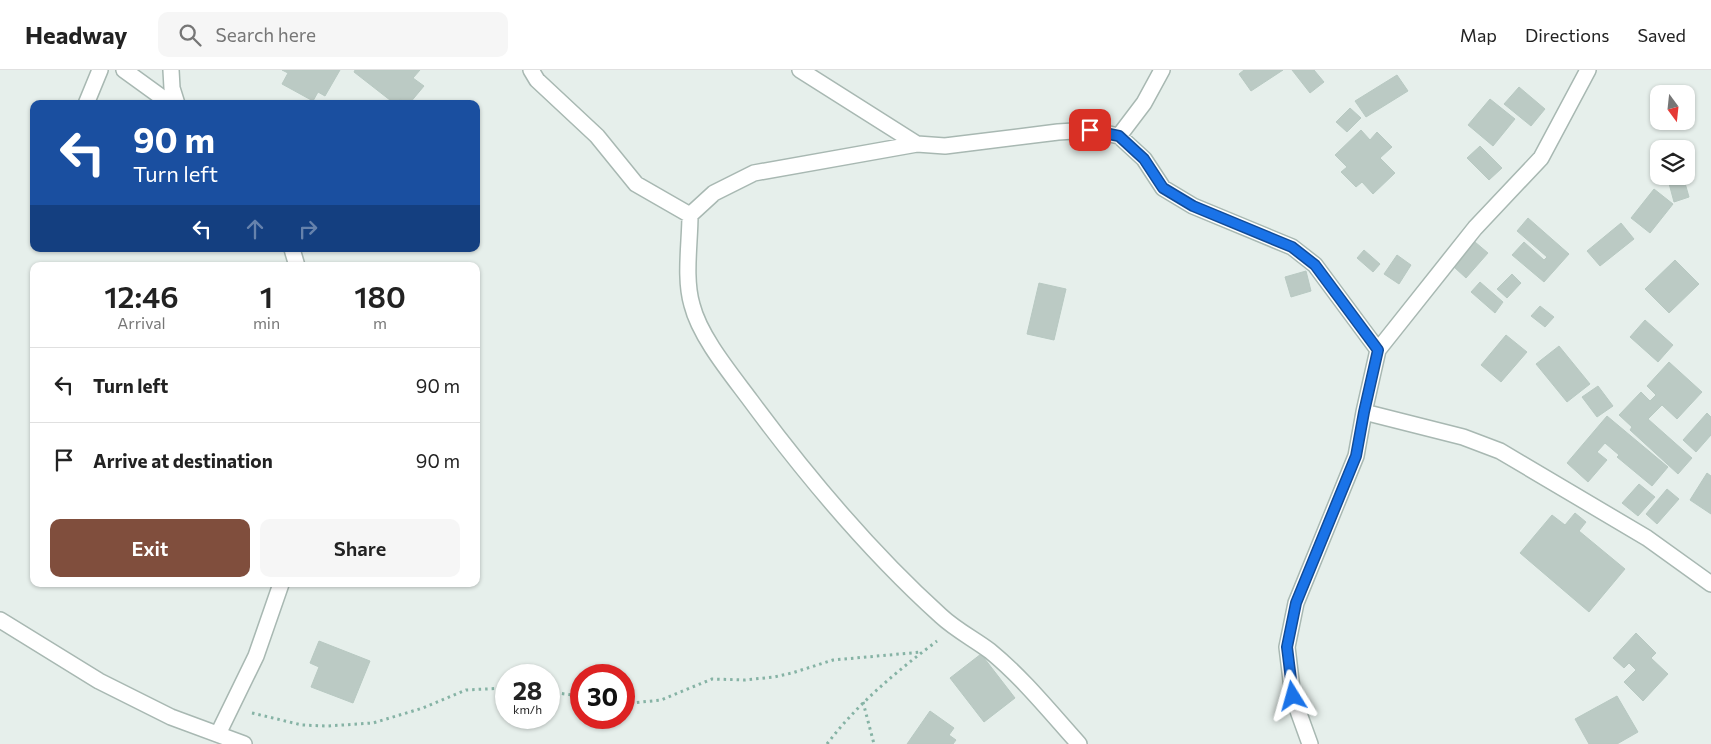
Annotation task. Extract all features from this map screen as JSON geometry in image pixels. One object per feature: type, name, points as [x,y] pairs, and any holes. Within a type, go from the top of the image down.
[{"type":"street","points":[[88,100],[100,70]]},
{"type":"street","points":[[124,70],[165,100]]},
{"type":"street","points":[[171,70],[172,88],[176,100]]},
{"type":"street","points":[[531,70],[537,80],[597,136],[636,184],[690,215]]},
{"type":"street","points":[[800,70],[917,144]]},
{"type":"street","points":[[1119,136],[1144,103],[1162,70]]},
{"type":"street","points":[[1310,744],[1293,696],[1287,647],[1296,603],[1356,456],[1378,350],[1476,228],[1541,158],[1588,70]]},
{"type":"street","points":[[1079,744],[1021,680],[991,652],[942,618],[907,583],[852,526],[779,439],[703,333],[692,305],[688,276],[690,215],[714,193],[754,173],[917,144],[945,146],[1058,132],[1090,130],[1119,136],[1144,159],[1163,188],[1193,206],[1292,247],[1315,265],[1378,350]]},
{"type":"street","points":[[1364,412],[1463,437],[1500,450],[1647,538],[1711,584]]},
{"type":"street","points":[[218,734],[256,656],[280,587]]},
{"type":"street","points":[[0,620],[99,681],[171,717],[244,744]]},
{"type":"path","points":[[827,744],[843,722],[890,676],[955,627]]},
{"type":"path","points":[[635,703],[661,700],[712,679],[744,680],[774,677],[833,660],[922,652]]},
{"type":"path","points":[[231,708],[302,725],[327,726],[374,723],[423,708],[466,690],[495,689]]},
{"type":"path","points":[[863,702],[874,744]]},
{"type":"building","points":[[282,70],[340,70],[325,96],[318,92],[314,100],[282,84],[288,73]]},
{"type":"building","points":[[355,70],[420,70],[413,78],[424,86],[412,100],[390,100],[354,72]]},
{"type":"building","points":[[1244,70],[1283,70],[1251,91],[1239,74]]},
{"type":"building","points":[[1292,70],[1314,70],[1324,82],[1310,93]]},
{"type":"building","points":[[1397,75],[1408,91],[1366,117],[1355,101]]},
{"type":"building","points":[[1519,87],[1545,109],[1531,126],[1504,104]]},
{"type":"building","points":[[1490,99],[1515,119],[1493,146],[1468,125]]},
{"type":"building","points":[[1350,108],[1361,118],[1347,132],[1336,122]]},
{"type":"building","points":[[1361,130],[1370,140],[1377,132],[1392,147],[1380,158],[1395,173],[1373,194],[1362,182],[1356,187],[1341,172],[1347,167],[1335,155]]},
{"type":"building","points":[[1480,146],[1502,168],[1489,180],[1467,158]]},
{"type":"building","points":[[1669,185],[1686,185],[1689,197],[1674,202]]},
{"type":"building","points":[[1654,189],[1673,204],[1650,233],[1631,218]]},
{"type":"building","points":[[1528,218],[1569,254],[1544,282],[1512,255],[1524,242],[1544,260],[1547,257],[1517,231]]},
{"type":"building","points":[[1621,223],[1634,239],[1600,266],[1587,251]]},
{"type":"building","points":[[1475,242],[1488,253],[1466,278],[1454,267]]},
{"type":"building","points":[[1364,250],[1380,264],[1373,272],[1357,258]]},
{"type":"building","points":[[1397,255],[1411,265],[1399,284],[1384,274]]},
{"type":"building","points":[[1675,260],[1699,284],[1669,313],[1645,289]]},
{"type":"building","points":[[1306,271],[1311,291],[1291,297],[1285,277]]},
{"type":"building","points":[[1512,274],[1521,283],[1507,298],[1497,289]]},
{"type":"building","points":[[1480,282],[1503,302],[1495,313],[1471,292]]},
{"type":"building","points":[[1039,283],[1066,289],[1054,340],[1027,334]]},
{"type":"building","points":[[1540,306],[1554,317],[1545,327],[1531,316]]},
{"type":"building","points":[[1645,320],[1673,345],[1658,362],[1630,337]]},
{"type":"building","points":[[1506,335],[1527,352],[1501,382],[1481,365]]},
{"type":"building","points":[[1559,346],[1590,384],[1567,402],[1536,364]]},
{"type":"building","points":[[1669,362],[1702,392],[1677,419],[1662,405],[1648,419],[1692,458],[1678,474],[1630,430],[1632,427],[1619,415],[1641,392],[1650,401],[1656,395],[1647,386]]},
{"type":"building","points":[[1598,386],[1613,406],[1597,417],[1582,397]]},
{"type":"building","points":[[1707,413],[1711,417],[1711,435],[1696,452],[1683,440]]},
{"type":"building","points":[[1607,416],[1668,467],[1652,486],[1617,457],[1619,455],[1605,443],[1597,452],[1607,460],[1588,482],[1567,463]]},
{"type":"building","points":[[1707,473],[1711,476],[1711,514],[1690,500]]},
{"type":"building","points":[[1639,484],[1655,497],[1638,516],[1622,503]]},
{"type":"building","points":[[1667,489],[1679,499],[1657,524],[1646,514]]},
{"type":"building","points":[[1575,513],[1586,522],[1579,531],[1625,569],[1589,612],[1520,553],[1552,515],[1565,525]]},
{"type":"building","points":[[1636,633],[1656,653],[1651,658],[1668,674],[1643,701],[1624,682],[1636,670],[1629,663],[1624,668],[1613,658]]},
{"type":"building","points":[[319,641],[370,661],[353,703],[311,687],[319,667],[310,663]]},
{"type":"building","points":[[981,654],[1015,698],[984,722],[950,678]]},
{"type":"building","points":[[1617,696],[1638,732],[1617,744],[1589,744],[1575,719]]},
{"type":"building","points":[[930,711],[954,728],[949,735],[956,740],[953,744],[907,744]]},
{"type":"route","points":[[1090,130],[1119,136],[1144,159],[1163,188],[1193,206],[1292,247],[1315,265],[1378,350],[1356,456],[1296,603],[1287,647],[1293,696]]}]
